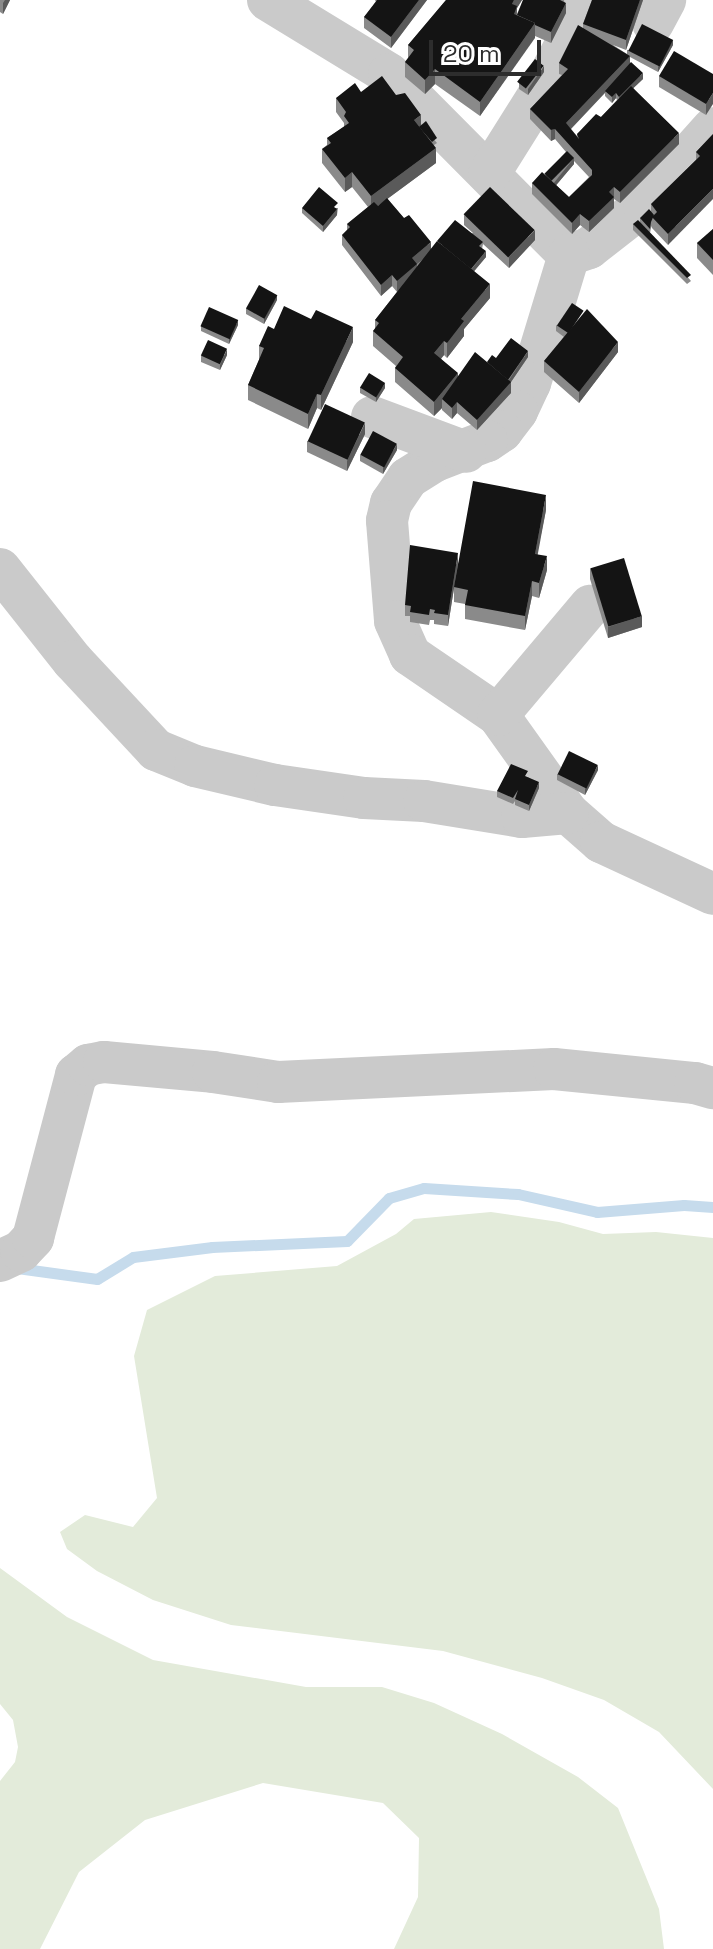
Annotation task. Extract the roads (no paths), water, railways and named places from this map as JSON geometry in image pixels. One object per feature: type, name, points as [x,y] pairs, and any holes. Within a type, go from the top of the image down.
[{"type":"street","points":[[268,0],[389,74],[569,255]]},
{"type":"street","points":[[489,174],[543,88],[565,46],[581,0]]},
{"type":"street","points":[[569,255],[589,248],[644,205],[713,128]]},
{"type":"street","points":[[569,255],[530,383],[517,411],[502,431],[466,452],[435,461],[408,478],[391,503],[387,521],[395,621],[410,655],[498,715],[568,813],[601,842],[713,894]]},
{"type":"street","points":[[372,417],[466,452]]},
{"type":"street","points":[[0,569],[73,661],[156,750],[195,766],[275,785],[364,798],[424,801],[522,817],[568,813]]},
{"type":"street","points":[[498,715],[590,606]]},
{"type":"street","points":[[0,1261],[21,1251],[33,1238],[76,1075],[88,1065],[104,1062],[213,1072],[278,1082],[554,1069],[695,1083],[713,1088]]},
{"type":"waterway","points":[[17,1268],[97,1279],[133,1257],[212,1247],[347,1241],[389,1198],[424,1188],[518,1194],[597,1212],[684,1205],[713,1207]]}]
